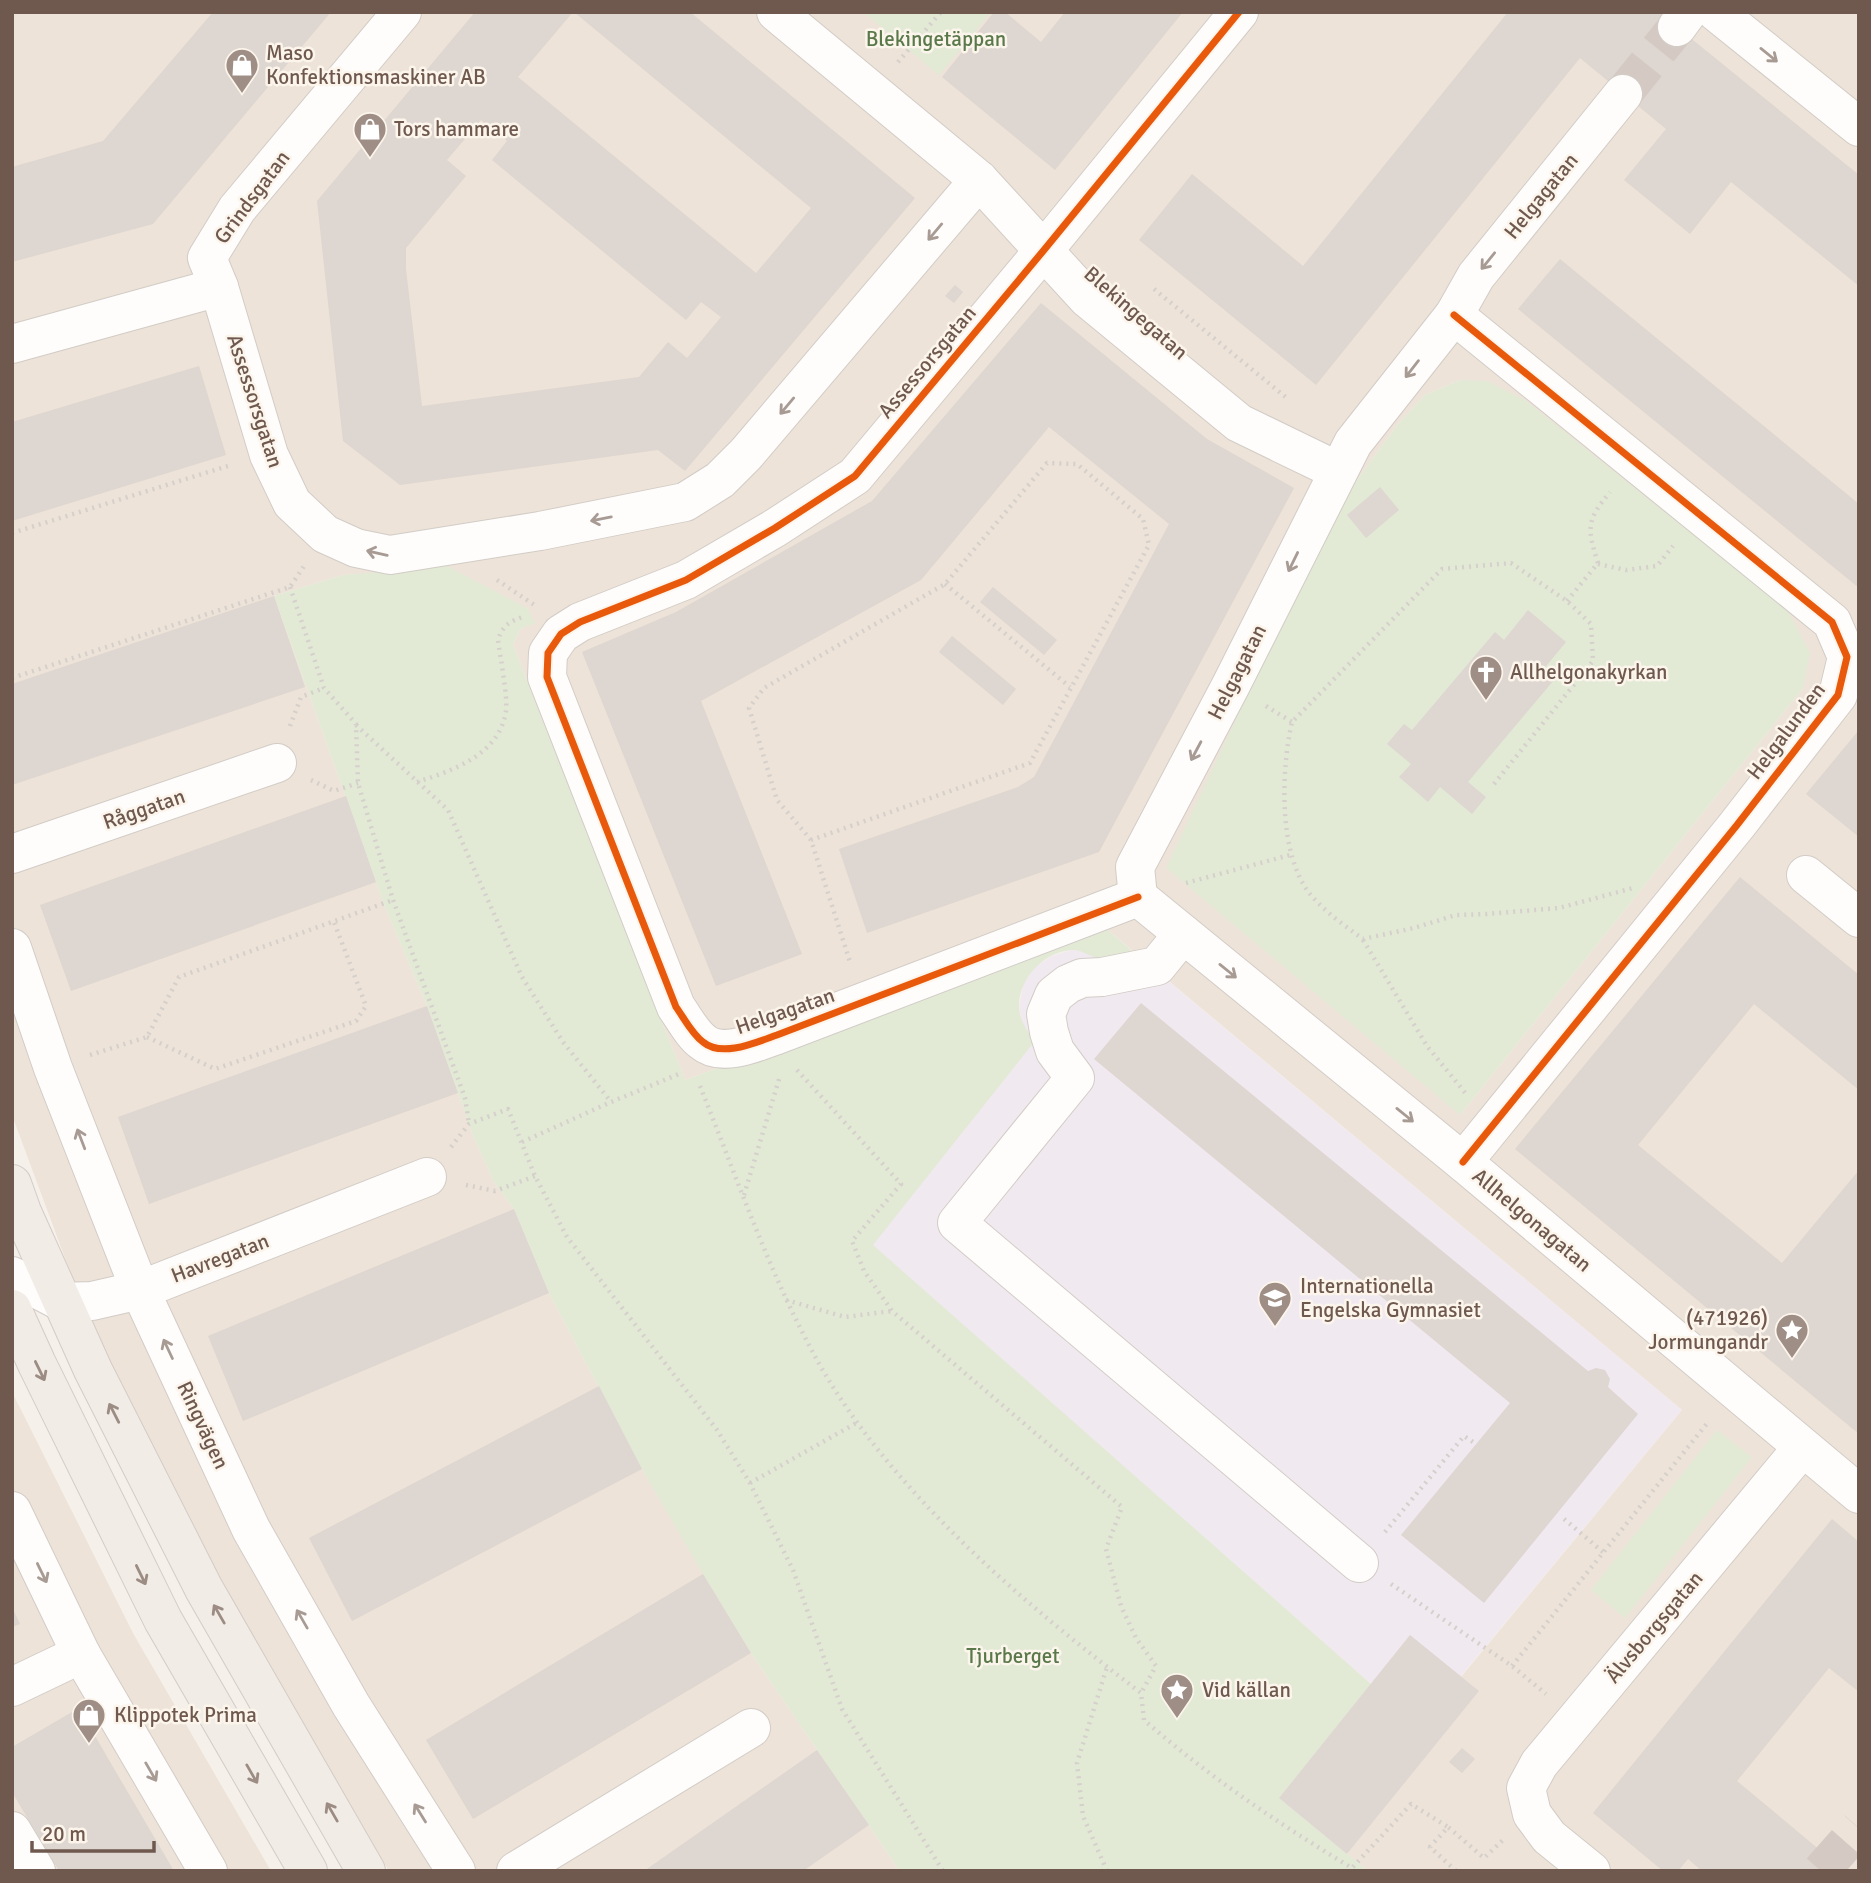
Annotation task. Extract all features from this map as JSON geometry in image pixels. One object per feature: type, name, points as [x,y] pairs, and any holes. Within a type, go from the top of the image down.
[{"type":"main road","points":[[12,1184],[22,1212],[105,1395],[204,1589],[366,1871]]},
{"type":"main road","points":[[12,1309],[163,1620],[308,1871]]},
{"type":"street","name":"Grindsgatan","points":[[219,287],[207,258],[237,209],[402,12]]},
{"type":"street","name":"Blekingegatan","points":[[776,12],[979,180],[1087,298],[1240,423],[1338,471]]},
{"type":"street","name":"Assessorsgatan","points":[[561,634],[580,622],[686,580],[775,528],[855,476],[1239,12]]},
{"type":"street","points":[[1716,12],[1859,127]]},
{"type":"street","name":"Helgagatan","points":[[561,634],[548,653],[547,677],[676,1007],[703,1043],[721,1048],[781,1046],[863,1003],[1138,897],[1135,867],[1231,685],[1353,443],[1454,315],[1476,276],[1623,94]]},
{"type":"street","name":"Assessorsgatan","points":[[219,287],[269,455],[292,503],[325,534],[356,548],[390,555],[540,531],[685,502],[720,480],[746,454],[979,180]]},
{"type":"street","points":[[12,344],[219,287]]},
{"type":"street","name":"Helgalunden","points":[[1454,315],[1832,622],[1847,657],[1838,695],[1737,825],[1463,1162]]},
{"type":"street","name":"Råggatan","points":[[12,854],[277,764]]},
{"type":"street","points":[[1806,875],[1859,918]]},
{"type":"street","name":"Allhelgonagatan","points":[[1138,897],[1463,1162],[1859,1494]]},
{"type":"street","points":[[1183,934],[1157,965],[1102,977],[1082,978],[1068,984],[1054,995],[1046,1014],[1049,1032],[1055,1051],[1075,1078],[957,1223],[1359,1563]]},
{"type":"street","name":"Ringvägen","points":[[12,948],[53,1068],[140,1290],[251,1529],[352,1704],[456,1871]]},
{"type":"street","name":"Havregatan","points":[[62,1302],[92,1301],[140,1290],[426,1177]]},
{"type":"street","points":[[12,1276],[62,1302]]},
{"type":"street","name":"Älvsborgsgatan","points":[[1591,1871],[1549,1837],[1532,1814],[1526,1788],[1539,1764],[1802,1448]]},
{"type":"street","points":[[12,1511],[81,1654],[208,1871]]},
{"type":"street","points":[[12,1687],[81,1654]]},
{"type":"street","points":[[516,1871],[751,1728]]},
{"type":"street","points":[[12,1831],[36,1871]]},
{"type":"path","points":[[899,60],[941,12]]},
{"type":"path","points":[[1153,289],[1293,404]]},
{"type":"path","points":[[12,533],[269,455]]},
{"type":"path","points":[[811,839],[1030,763],[1149,545],[1143,519],[1077,464],[1047,463],[945,584],[764,688],[749,708],[777,800],[811,839],[863,1003]]},
{"type":"path","points":[[1598,564],[1590,536],[1593,512],[1614,486]]},
{"type":"path","points":[[12,678],[290,587],[325,534]]},
{"type":"path","points":[[1598,564],[1626,570],[1657,566],[1678,540]]},
{"type":"path","points":[[1492,1125],[1427,1046],[1363,939],[1334,918],[1309,893],[1290,855],[1283,775],[1292,722],[1442,569],[1511,563],[1567,601],[1591,624],[1593,661],[1494,785]]},
{"type":"path","points":[[1567,601],[1598,564]]},
{"type":"path","points":[[416,782],[470,761],[496,738],[502,723],[506,709],[498,640],[501,629],[514,620],[542,611],[492,577]]},
{"type":"path","points":[[945,584],[1070,687]]},
{"type":"path","points":[[290,587],[324,688],[356,724],[448,810],[522,977],[563,1042],[611,1102]]},
{"type":"path","points":[[324,688],[301,697],[277,764],[334,791],[358,783]]},
{"type":"path","points":[[356,724],[358,783],[393,900],[465,1098],[469,1124],[508,1109],[535,1176],[567,1237],[717,1430],[750,1483],[793,1570],[842,1709],[943,1871]]},
{"type":"path","points":[[1138,897],[1290,855]]},
{"type":"path","points":[[1363,939],[1456,915],[1559,908],[1635,888]]},
{"type":"path","points":[[147,1037],[179,977],[393,900]]},
{"type":"path","points":[[53,1068],[147,1037],[215,1069],[355,1021],[366,1006],[334,922]]},
{"type":"path","points":[[744,1196],[781,1046]]},
{"type":"path","points":[[781,1046],[901,1184],[852,1241],[863,1272],[892,1311],[1122,1507],[1106,1549],[1121,1606],[1136,1638],[1156,1665],[1141,1693],[1144,1720],[1186,1757],[1352,1868],[1411,1804],[1448,1827],[1484,1858]]},
{"type":"path","points":[[698,1082],[786,1300],[818,1362],[858,1422],[909,1489],[988,1566],[1141,1693]]},
{"type":"path","points":[[522,1142],[645,1087]]},
{"type":"path","points":[[495,1191],[535,1176]]},
{"type":"path","points":[[786,1300],[845,1317],[892,1311]]},
{"type":"path","points":[[1512,1666],[1735,1388]]},
{"type":"path","points":[[750,1483],[858,1422]]},
{"type":"path","points":[[1473,1442],[1464,1436],[1359,1563],[1512,1666],[1576,1720]]},
{"type":"path","points":[[1564,1519],[1603,1552]]},
{"type":"path","points":[[1107,1667],[1077,1763],[1083,1816],[1107,1871]]},
{"type":"path","points":[[1448,1827],[1430,1847],[1456,1871]]},
{"type":"shaded area","points":[[12,12],[1859,12],[1859,1871],[1368,1871],[1347,1854],[1478,1691],[1461,1677],[1682,1410],[1103,926],[685,1080],[513,645],[520,629],[534,623],[527,608],[377,573],[343,575],[274,596],[384,904],[427,1006],[474,1138],[494,1182],[514,1209],[549,1293],[642,1469],[751,1653],[900,1871],[389,1871],[261,1653],[176,1497],[91,1328],[12,1115]],"holes":[[[1460,380],[1803,688],[1460,1115],[1333,513],[1398,424],[1425,395]]]},
{"type":"shaded area","name":"Internationella Engelska Gymnasiet","points":[[1072,950],[1087,952],[1100,959],[1137,955],[1682,1410],[1461,1676],[1479,1691],[1347,1854],[1279,1798],[1371,1684],[872,1245],[1035,1041],[1023,1025],[1019,1007],[1023,985],[1034,968],[1052,956]]},
{"type":"shaded area","points":[[12,1392],[134,1635],[271,1871],[12,1871]]},
{"type":"green space","name":"Blekingetäppan","points":[[863,12],[991,12],[939,75]]},
{"type":"green space","points":[[1460,380],[1487,381],[1525,400],[1788,611],[1810,653],[1803,688],[1460,1115],[1166,868],[1333,513],[1398,424],[1425,395]]},
{"type":"green space","name":"Tjurberget","points":[[447,566],[527,608],[535,623],[520,629],[513,645],[685,1080],[1103,926],[1137,955],[1103,958],[1074,950],[1063,951],[1035,968],[1023,986],[1019,1007],[1024,1026],[1035,1041],[873,1245],[1371,1684],[1279,1798],[1368,1871],[900,1871],[751,1653],[703,1574],[642,1469],[549,1293],[514,1209],[494,1182],[474,1138],[427,1006],[384,904],[274,596],[343,575]]},
{"type":"green space","points":[[1717,1430],[1752,1457],[1625,1618],[1591,1590]]},
{"type":"building","points":[[213,12],[331,12],[153,224],[12,262],[12,167],[103,141]]},
{"type":"building","points":[[475,12],[573,12],[518,77],[756,273],[811,208],[574,12],[690,12],[915,198],[685,471],[658,450],[400,485],[343,441],[317,201]],"holes":[[[481,120],[507,141],[492,160],[686,320],[701,302],[721,317],[687,358],[668,342],[639,377],[422,406],[406,269],[406,248],[466,176],[447,160]]]},
{"type":"building","points":[[994,12],[1005,12],[1041,42],[1065,12],[1183,12],[1055,170],[942,77]]},
{"type":"building","points":[[1508,12],[1658,12],[1859,175],[1859,286],[1731,182],[1690,234],[1624,180],[1666,129],[1580,58],[1316,385],[1139,240],[1192,174],[1303,266]]},
{"type":"building","points":[[1560,259],[1859,504],[1859,588],[1518,309]]},
{"type":"building","points":[[955,285],[963,292],[954,303],[945,296]]},
{"type":"building","points":[[1041,303],[1207,439],[1294,488],[1099,852],[867,933],[839,849],[1018,787],[1034,777],[1169,524],[1049,427],[921,580],[701,701],[802,954],[716,986],[582,652],[676,612],[872,501]]},
{"type":"building","points":[[199,366],[226,455],[12,521],[12,422]]},
{"type":"building","points":[[1380,487],[1399,510],[1366,538],[1347,515]]},
{"type":"building","points":[[993,587],[1057,640],[1044,655],[980,602]]},
{"type":"building","points":[[274,596],[305,687],[12,785],[12,684]]},
{"type":"building","name":"Allhelgonakyrkan","points":[[1528,610],[1566,642],[1543,670],[1554,680],[1468,782],[1486,797],[1472,814],[1440,787],[1428,802],[1399,777],[1411,764],[1387,744],[1404,724],[1412,730],[1495,632],[1504,640]]},
{"type":"building","points":[[952,636],[1016,689],[1003,705],[939,652]]},
{"type":"building","points":[[1859,730],[1859,837],[1806,794]]},
{"type":"building","points":[[346,796],[376,882],[71,991],[40,905]]},
{"type":"building","points":[[1740,877],[1859,975],[1859,1090],[1754,1004],[1638,1145],[1782,1263],[1859,1170],[1859,1434],[1515,1149]]},
{"type":"building","points":[[1141,1003],[1588,1371],[1596,1368],[1605,1370],[1610,1379],[1608,1387],[1638,1414],[1484,1603],[1401,1535],[1510,1403],[1094,1059]]},
{"type":"building","points":[[427,1006],[458,1093],[149,1204],[118,1117]]},
{"type":"building","points":[[514,1209],[549,1293],[243,1421],[208,1336]]},
{"type":"building","points":[[599,1386],[642,1469],[352,1621],[309,1538]]},
{"type":"building","points":[[1832,1519],[1859,1542],[1859,1692],[1829,1668],[1737,1781],[1845,1871],[1702,1871],[1688,1859],[1678,1871],[1663,1871],[1593,1813]]},
{"type":"building","points":[[703,1574],[751,1653],[473,1819],[426,1740]]},
{"type":"building","points":[[12,1607],[20,1624],[12,1627]]},
{"type":"building","points":[[1410,1635],[1479,1691],[1347,1854],[1279,1798]]},
{"type":"building","points":[[79,1708],[174,1871],[59,1871],[12,1792],[12,1747]]},
{"type":"building","points":[[1462,1748],[1475,1759],[1462,1773],[1449,1762]]},
{"type":"building","points":[[817,1750],[869,1825],[803,1871],[644,1871]]},
{"type":"tunnel","points":[[1623,94],[1677,27]]},
{"type":"tunnel","points":[[1821,1871],[1859,1828]]},
{"type":"cycle path","points":[[1138,897],[760,1041],[729,1049],[711,1047],[695,1035],[676,1007],[547,677],[548,653],[561,634],[580,622],[686,580],[775,528],[855,476],[1239,12]]},
{"type":"cycle path","points":[[1454,315],[1832,622],[1847,657],[1838,695],[1737,825],[1463,1162]]},
{"type":"place","name":"Maso Konfektionsmaskiner AB","points":[[242,95]]},
{"type":"place","name":"Tors hammare","points":[[370,159]]},
{"type":"place","name":"Allhelgonakyrkan","points":[[1486,702]]},
{"type":"place","name":"Internationella Engelska Gymnasiet","points":[[1275,1328]]},
{"type":"place","name":"(471926) Jormungandr","points":[[1792,1360]]},
{"type":"place","name":"Vid källan","points":[[1177,1720]]},
{"type":"place","name":"Klippotek Prima","points":[[89,1745]]}]
